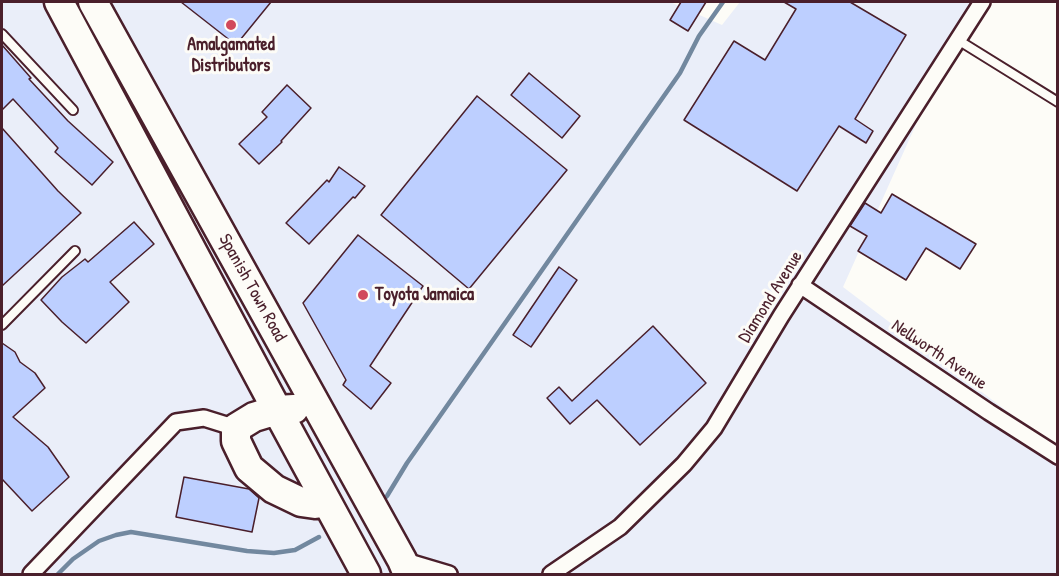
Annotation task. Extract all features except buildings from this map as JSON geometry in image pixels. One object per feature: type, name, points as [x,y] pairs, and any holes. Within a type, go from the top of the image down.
[{"type":"highway","name":"Spanish Town Road","points":[[59,2],[366,574]]},
{"type":"highway","name":"Spanish Town Road","points":[[93,2],[405,567]]},
{"type":"highway","points":[[318,407],[277,410],[254,417],[236,428],[236,441],[249,468],[274,489],[302,502],[315,504],[326,501]]},
{"type":"street","name":"Diamond Avenue","points":[[551,574],[620,527],[684,464],[714,428],[800,285],[982,2]]},
{"type":"street","name":"Nellworth Avenue","points":[[800,285],[1058,456]]},
{"type":"street","points":[[31,574],[176,422],[204,418],[236,428]]},
{"type":"street","points":[[405,567],[449,574]]},
{"type":"lane","points":[[2,34],[74,110]]},
{"type":"lane","points":[[958,40],[1058,102]]},
{"type":"lane","points":[[2,325],[75,251]]},
{"type":"shaded area","points":[[2,2],[670,2],[722,25],[740,2],[971,2],[843,287],[1057,449],[1057,574],[2,574]]},
{"type":"waterway","points":[[384,499],[680,73],[699,36],[723,2]]},
{"type":"waterway","points":[[58,574],[73,559],[99,541],[131,532],[247,551],[274,553],[295,550],[319,537]]},
{"type":"place","name":"Amalgamated Distributors","points":[[231,25]]},
{"type":"place","name":"Toyota Jamaica","points":[[363,295]]}]
